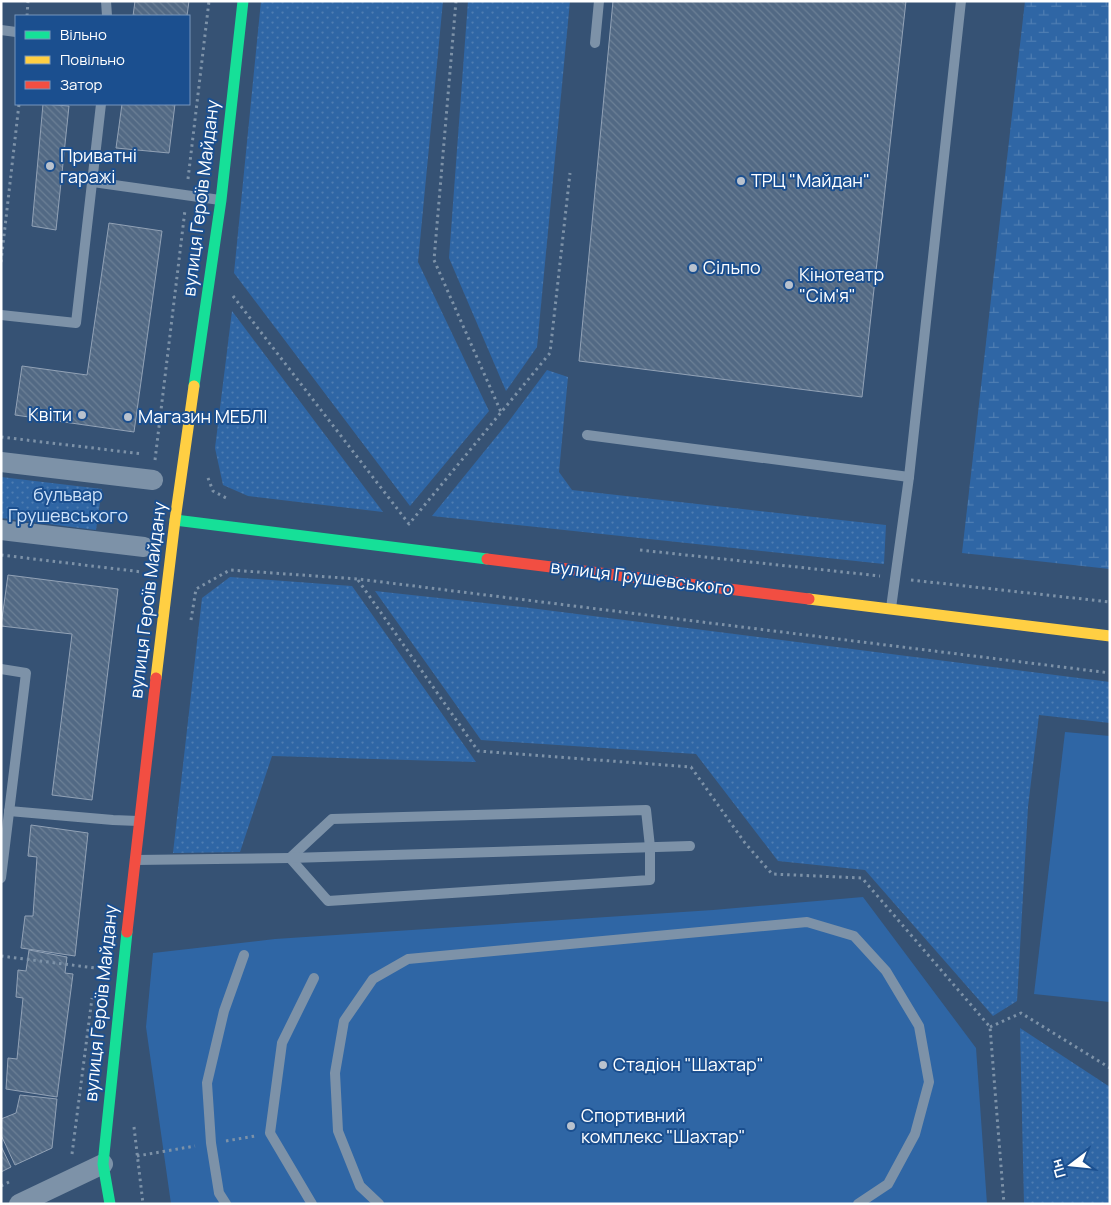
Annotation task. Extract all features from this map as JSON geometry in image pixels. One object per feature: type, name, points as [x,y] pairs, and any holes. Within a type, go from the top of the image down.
[{"type":"street","name":"вулиця Героїв Майдану","points":[[110,1204],[103,1164],[138,821],[175,520],[220,200],[243,1]]},
{"type":"street","points":[[1,462],[153,480]]},
{"type":"street","name":"вулиця Грушевського","points":[[175,520],[1110,636]]},
{"type":"street","points":[[1,530],[144,547]]},
{"type":"street","points":[[19,1204],[103,1164]]},
{"type":"lane","points":[[106,1],[107,15]]},
{"type":"lane","points":[[595,43],[599,1]]},
{"type":"lane","points":[[890,609],[908,477],[961,1]]},
{"type":"lane","points":[[1,30],[15,32]]},
{"type":"lane","points":[[1,315],[76,323],[101,105]]},
{"type":"lane","points":[[92,182],[220,200]]},
{"type":"lane","points":[[587,435],[908,477]]},
{"type":"lane","points":[[1,669],[26,673],[1,878]]},
{"type":"lane","points":[[646,810],[650,848],[650,880],[328,901],[290,858],[332,819],[646,810]]},
{"type":"lane","points":[[9,811],[138,821]]},
{"type":"lane","points":[[134,860],[290,858],[690,846]]},
{"type":"lane","points":[[379,1204],[360,1186],[338,1131],[335,1073],[344,1021],[373,979],[408,959],[807,922],[854,936],[886,971],[919,1026],[929,1082],[915,1134],[888,1184],[858,1204]]},
{"type":"lane","points":[[226,1204],[219,1193],[211,1143],[207,1083],[224,1011],[244,955]]},
{"type":"lane","points":[[312,1204],[270,1133],[282,1043],[314,978]]},
{"type":"path","points":[[28,1],[28,15]]},
{"type":"path","points":[[153,480],[209,1]]},
{"type":"path","points":[[456,1],[434,260],[501,412]]},
{"type":"path","points":[[1,262],[19,105]]},
{"type":"path","points":[[409,524],[550,352],[570,173]]},
{"type":"path","points":[[233,296],[409,524]]},
{"type":"path","points":[[1,436],[156,456]]},
{"type":"path","points":[[207,474],[214,491],[230,501]]},
{"type":"path","points":[[399,523],[419,525]]},
{"type":"path","points":[[1,555],[142,572],[144,547]]},
{"type":"path","points":[[637,549],[1110,602]]},
{"type":"path","points":[[190,627],[196,589],[230,570],[358,579],[1110,673]]},
{"type":"path","points":[[358,579],[478,751],[691,767],[745,843],[772,874],[862,878],[990,1027],[1004,1204]]},
{"type":"path","points":[[1,956],[96,968],[97,959]]},
{"type":"path","points":[[64,1158],[73,1154],[92,998]]},
{"type":"path","points":[[990,1027],[1021,1012],[1110,1068]]},
{"type":"path","points":[[134,1122],[143,1204]]},
{"type":"path","points":[[137,1156],[270,1133]]},
{"type":"path","points":[[1,1186],[10,1182]]},
{"type":"green space","points":[[261,1],[443,1],[418,262],[489,411],[410,506],[234,273]]},
{"type":"green space","points":[[468,1],[570,1],[537,347],[506,391],[449,258]]},
{"type":"green space","points":[[1025,1],[1110,1],[1110,569],[962,553]]},
{"type":"green space","points":[[232,311],[383,512],[248,496],[223,485],[215,448]]},
{"type":"green space","points":[[547,370],[568,377],[559,472],[572,490],[886,525],[884,564],[432,516],[509,421]]},
{"type":"green space","name":"бульвар Грушевського","points":[[1,477],[102,489],[96,530],[1,518]]},
{"type":"green space","points":[[230,577],[352,586],[476,762],[272,756],[240,852],[173,853],[202,598]]},
{"type":"green space","points":[[375,591],[522,607],[1110,682],[1110,723],[1039,715],[1028,807],[1017,1001],[993,1016],[865,870],[778,861],[696,754],[481,740]]},
{"type":"green space","points":[[1065,732],[1110,736],[1110,1002],[1034,994]]},
{"type":"green space","name":"Стадіон \"Шахтар\"","points":[[863,897],[976,1048],[987,1204],[171,1204],[146,1027],[153,953],[275,939],[713,910]]},
{"type":"green space","points":[[1020,1028],[1110,1087],[1110,1204],[1024,1204]]},
{"type":"building","points":[[135,1],[189,1],[187,15],[133,15]]},
{"type":"building","name":"ТРЦ \"Майдан\"","points":[[613,1],[906,1],[862,397],[579,361]]},
{"type":"building","name":"Приватні гаражі","points":[[43,105],[69,106],[56,230],[32,226]]},
{"type":"building","points":[[122,105],[175,105],[169,153],[116,148]]},
{"type":"building","points":[[109,223],[162,231],[134,432],[15,415],[22,366],[87,375]]},
{"type":"building","points":[[8,575],[118,589],[92,800],[52,795],[72,634],[1,626]]},
{"type":"building","points":[[31,825],[88,833],[75,956],[21,948],[25,916],[33,916],[37,857],[28,856]]},
{"type":"building","points":[[29,950],[67,957],[65,973],[73,974],[57,1097],[6,1089],[8,1058],[17,1059],[23,998],[16,997],[18,970],[26,971]]},
{"type":"building","points":[[20,1095],[57,1099],[52,1148],[15,1165],[1,1135],[1,1119],[16,1113]]},
{"type":"building","points":[[1,1146],[11,1167],[1,1172]]},
{"type":"traffic: fast","points":[[194,386],[221,200],[243,1]]},
{"type":"traffic: fast","points":[[175,520],[487,559]]},
{"type":"traffic: fast","points":[[110,1204],[103,1164],[127,932]]},
{"type":"traffic: slow","points":[[156,678],[175,520],[194,386]]},
{"type":"traffic: slow","points":[[809,599],[1110,636]]},
{"type":"traffic: jam","points":[[487,559],[809,599]]},
{"type":"traffic: jam","points":[[127,932],[156,678]]},
{"type":"place","name":"Приватні гаражі","points":[[50,166]]},
{"type":"place","name":"ТРЦ \"Майдан\"","points":[[741,181]]},
{"type":"place","name":"Сільпо","points":[[693,268]]},
{"type":"place","name":"Кінотеатр \"Сім'я\"","points":[[789,285]]},
{"type":"place","name":"Квіти","points":[[82,415]]},
{"type":"place","name":"Магазин МЕБЛІ","points":[[128,417]]},
{"type":"place","name":"Стадіон \"Шахтар\"","points":[[603,1065]]},
{"type":"place","name":"Спортивний комплекс \"Шахтар\"","points":[[571,1126]]}]
